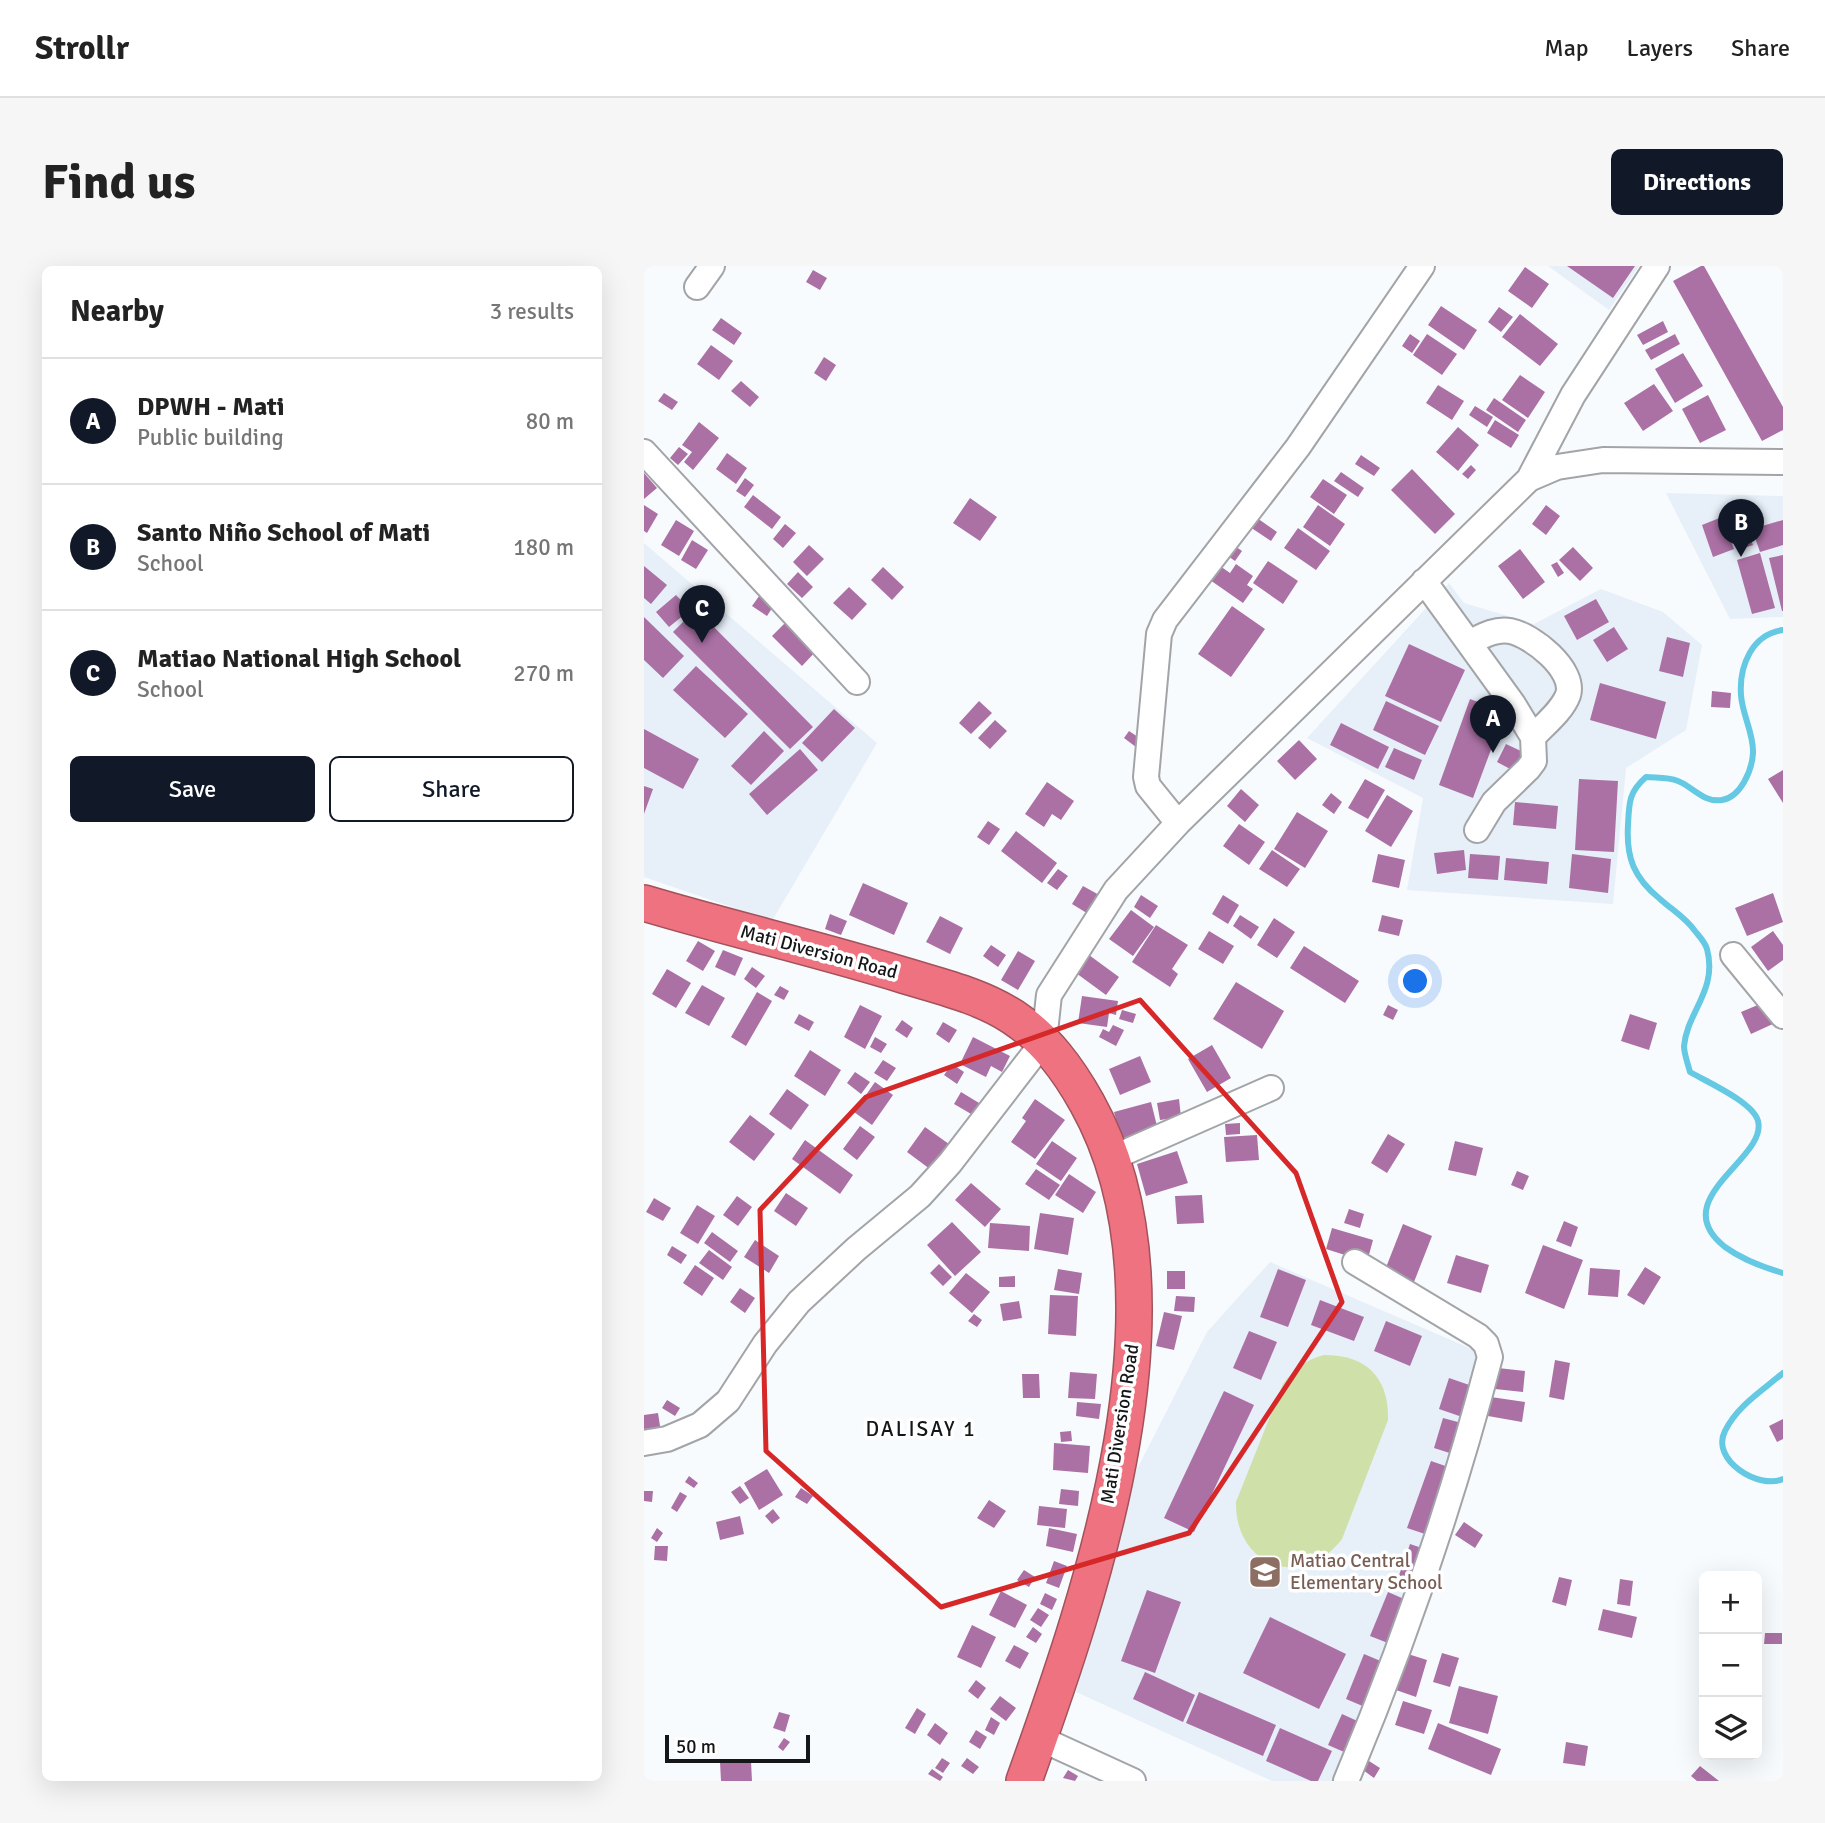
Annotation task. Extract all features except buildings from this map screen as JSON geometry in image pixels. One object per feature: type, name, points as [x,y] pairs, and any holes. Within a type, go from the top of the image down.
[{"type":"highway","name":"Mati Diversion Road","points":[[644,903],[896,972],[977,998],[1012,1016],[1044,1041],[1066,1068],[1097,1120],[1112,1158],[1126,1217],[1135,1273],[1135,1331],[1129,1391],[1117,1465],[1100,1538],[1024,1781]]},
{"type":"street","points":[[697,287],[712,266]]},
{"type":"street","points":[[1178,823],[1148,786],[1146,777],[1159,634],[1165,620],[1298,447],[1422,266]]},
{"type":"street","points":[[644,1443],[667,1438],[700,1425],[728,1401],[765,1345],[799,1302],[856,1249],[920,1196],[950,1163],[1044,1041],[1049,995],[1116,890],[1178,823],[1529,479],[1573,395],[1657,266]]},
{"type":"street","points":[[644,452],[857,682]]},
{"type":"street","points":[[1529,479],[1557,467],[1603,460],[1783,463]]},
{"type":"street","points":[[1424,581],[1513,704],[1533,737],[1534,761],[1494,802],[1477,830]]},
{"type":"street","points":[[1469,643],[1494,631],[1508,630],[1525,636],[1546,651],[1560,666],[1568,680],[1569,692],[1564,703],[1533,737]]},
{"type":"street","points":[[1732,955],[1783,1016]]},
{"type":"street","points":[[1012,1016],[1049,995]]},
{"type":"street","points":[[1112,1158],[1271,1088]]},
{"type":"street","points":[[1346,1781],[1391,1673],[1431,1559],[1468,1441],[1490,1357],[1486,1345],[1478,1336],[1355,1262]]},
{"type":"street","points":[[1039,1738],[1133,1781]]},
{"type":"highlighted area","points":[[1140,1000],[1296,1173],[1342,1302],[1189,1533],[941,1607],[766,1451],[760,1210],[866,1097]]},
{"type":"shaded area","points":[[1548,266],[1639,266],[1609,310]]},
{"type":"shaded area","points":[[1666,493],[1783,496],[1783,617],[1730,619]]},
{"type":"shaded area","points":[[644,543],[877,743],[772,921],[644,877]]},
{"type":"shaded area","points":[[1449,583],[1464,603],[1534,624],[1601,589],[1663,612],[1702,645],[1686,730],[1626,768],[1613,904],[1407,890],[1423,798],[1307,738]]},
{"type":"shaded area","name":"Matiao Central Elementary School","points":[[1270,1262],[1488,1356],[1345,1781],[1272,1781],[1076,1692],[1132,1479],[1207,1332]]},
{"type":"green space","points":[[1324,1355],[1352,1359],[1372,1372],[1380,1381],[1384,1392],[1388,1420],[1342,1539],[1326,1555],[1308,1564],[1291,1567],[1274,1564],[1259,1556],[1247,1543],[1239,1524],[1236,1502],[1283,1384],[1301,1365]]},
{"type":"waterway","points":[[1783,630],[1772,633],[1756,645],[1742,673],[1742,702],[1753,753],[1748,775],[1740,788],[1729,798],[1716,800],[1704,797],[1674,780],[1646,777],[1631,798],[1628,837],[1630,857],[1638,875],[1651,891],[1687,922],[1707,949],[1708,977],[1690,1022],[1684,1046],[1690,1072],[1739,1100],[1758,1121],[1757,1135],[1748,1150],[1711,1196],[1706,1212],[1709,1229],[1725,1247],[1739,1256],[1783,1273]]},
{"type":"waterway","points":[[1783,1373],[1736,1414],[1725,1431],[1722,1442],[1730,1462],[1739,1470],[1762,1480],[1783,1479]]},
{"type":"place","name":"Santo Niño School of Mati","points":[[1741,557]]},
{"type":"place","name":"Matiao National High School","points":[[702,643]]},
{"type":"place","name":"DPWH - Mati","points":[[1493,753]]},
{"type":"place","name":"Matiao Central Elementary School","points":[[1265,1572]]},
{"type":"district","name":"DALISAY 1","points":[[921,1429]]}]
